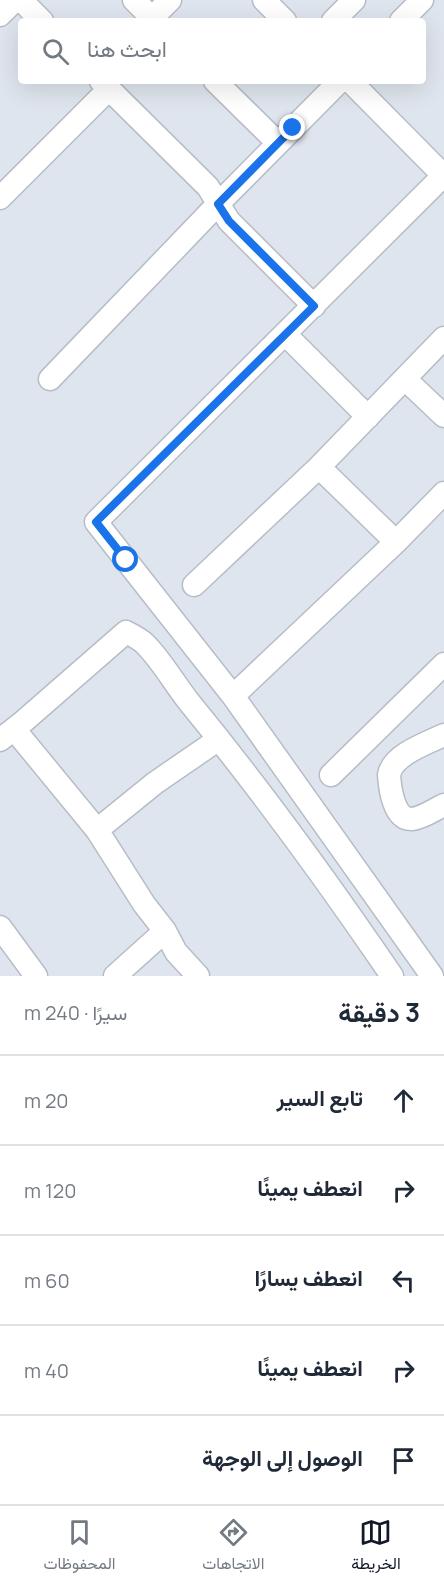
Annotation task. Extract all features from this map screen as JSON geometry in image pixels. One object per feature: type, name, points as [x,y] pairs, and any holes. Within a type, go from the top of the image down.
[{"type":"street","points":[[0,15],[15,0]]},
{"type":"street","points":[[21,0],[39,18]]},
{"type":"street","points":[[134,0],[151,18]]},
{"type":"street","points":[[155,18],[170,0]]},
{"type":"street","points":[[264,0],[282,18]]},
{"type":"street","points":[[336,18],[354,0]]},
{"type":"street","points":[[403,18],[422,0]]},
{"type":"street","points":[[218,84],[278,144]]},
{"type":"street","points":[[50,378],[337,84]]},
{"type":"street","points":[[353,84],[444,176],[96,522],[233,696],[432,976]]},
{"type":"street","points":[[0,198],[105,85],[208,188],[229,221],[314,306]]},
{"type":"street","points":[[285,334],[368,417]]},
{"type":"street","points":[[194,585],[319,467],[444,338]]},
{"type":"street","points":[[405,379],[444,416]]},
{"type":"street","points":[[319,467],[396,542]]},
{"type":"street","points":[[233,696],[443,495]]},
{"type":"street","points":[[198,976],[176,952],[165,931],[144,904],[97,830],[7,734],[126,632],[145,643],[348,911],[392,976]]},
{"type":"street","points":[[332,775],[444,664]]},
{"type":"street","points":[[444,735],[398,759],[389,775],[398,810],[405,817],[415,818],[444,805]]},
{"type":"street","points":[[97,830],[155,783],[219,739]]},
{"type":"street","points":[[0,927],[36,976]]},
{"type":"street","points":[[115,976],[165,931]]},
{"type":"route","points":[[126,560],[96,522],[314,306],[229,221],[218,204],[293,128]]}]
